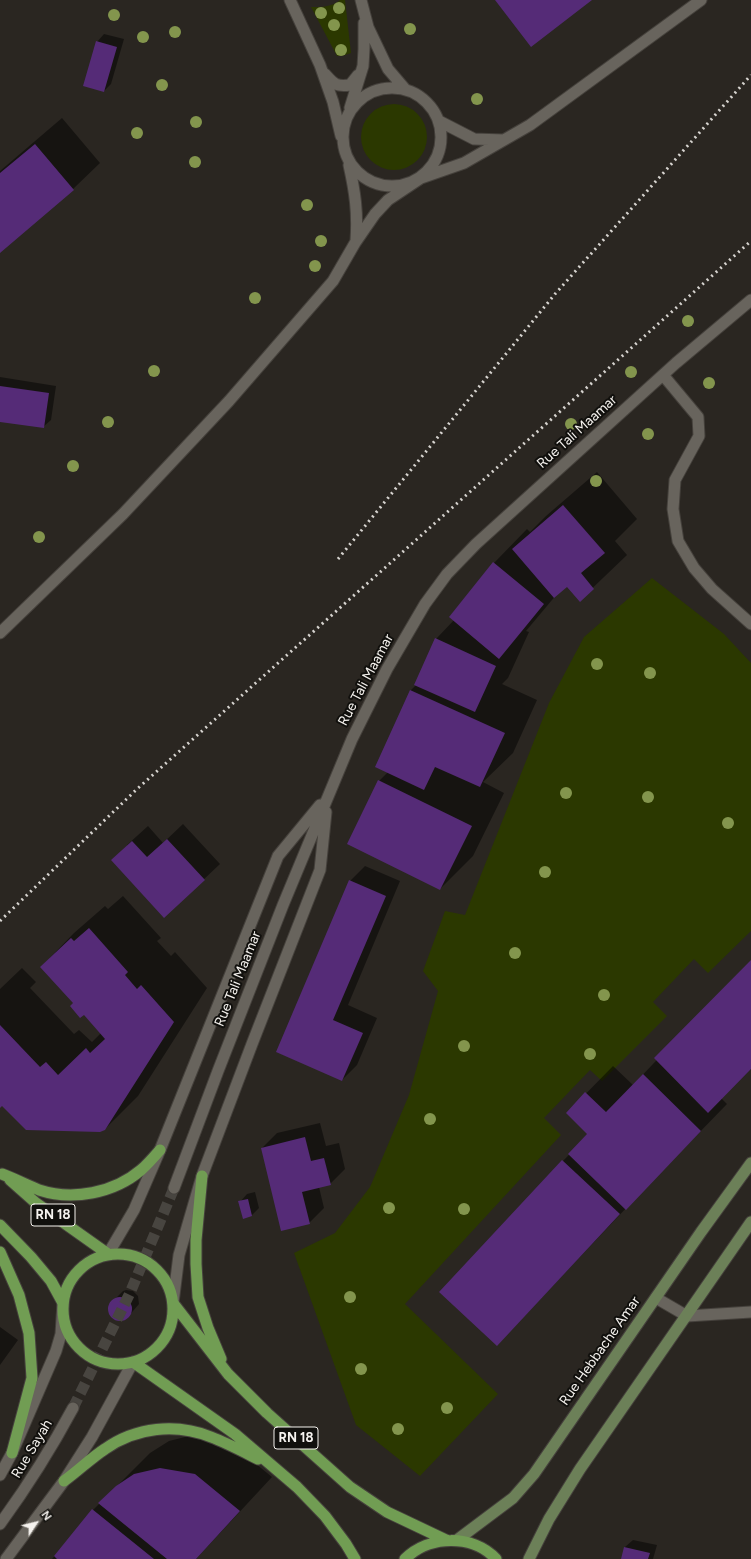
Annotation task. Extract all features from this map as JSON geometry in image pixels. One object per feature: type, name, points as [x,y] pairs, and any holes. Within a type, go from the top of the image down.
[{"type":"main road","points":[[1,1173],[40,1190],[67,1195],[98,1193],[120,1184],[141,1170],[160,1150]]},
{"type":"main road","name":"Rue Hebbache Amar","points":[[451,1540],[513,1498],[534,1474],[751,1163]]},
{"type":"main road","name":"RN 18","points":[[1,1173],[36,1203],[108,1254]]},
{"type":"main road","points":[[202,1176],[196,1240],[198,1297],[208,1328],[228,1374]]},
{"type":"main road","points":[[529,1559],[536,1554],[549,1519],[580,1468],[751,1222]]},
{"type":"main road","points":[[0,1226],[31,1257],[51,1281],[63,1303]]},
{"type":"main road","points":[[0,1252],[19,1295],[29,1333],[32,1378],[12,1453]]},
{"type":"main road","points":[[108,1254],[127,1254],[144,1260],[158,1271],[169,1286],[173,1304],[173,1319],[168,1333],[159,1346],[147,1356],[133,1362],[115,1364],[98,1360],[83,1351],[71,1338],[64,1321],[63,1303],[68,1286],[77,1271],[92,1260],[108,1254]]},
{"type":"main road","name":"RN 18","points":[[173,1304],[228,1374],[267,1413],[350,1487],[387,1512],[451,1540]]},
{"type":"main road","name":"RN 18","points":[[133,1362],[235,1434],[297,1487],[325,1516],[346,1544],[355,1559]]},
{"type":"main road","points":[[64,1481],[105,1448],[121,1439],[139,1432],[160,1429],[175,1428],[209,1436],[270,1464]]},
{"type":"main road","points":[[405,1559],[410,1554],[427,1544],[451,1540],[476,1545],[496,1559]]},
{"type":"street","points":[[290,0],[322,71],[333,102],[356,195],[357,224],[355,243]]},
{"type":"street","points":[[343,146],[343,129],[363,66],[364,17],[361,0]]},
{"type":"street","points":[[349,162],[359,175],[374,184],[390,187],[407,185],[421,178],[464,163],[530,125],[701,0]]},
{"type":"street","points":[[364,17],[388,69],[405,89]]},
{"type":"street","points":[[322,71],[333,83],[341,87],[350,85],[355,80],[363,66]]},
{"type":"street","points":[[0,633],[123,514],[229,401],[333,281],[355,243],[375,214],[388,200],[421,178],[432,167],[439,153],[442,137],[439,121],[431,107],[419,96],[405,89],[389,88],[372,92],[358,101],[348,114]]},
{"type":"street","points":[[439,121],[474,140],[505,140]]},
{"type":"street","name":"Rue Tali Maamar","points":[[174,1188],[221,1063],[327,797],[352,739],[387,669],[425,604],[447,574],[476,544],[663,375],[751,300]]},
{"type":"street","points":[[663,375],[698,417],[699,436],[675,480],[673,509],[678,541],[694,568],[712,589],[751,624]]},
{"type":"street","points":[[108,1254],[134,1210],[160,1150],[278,856],[327,797]]},
{"type":"street","points":[[173,1304],[179,1255],[202,1176],[320,870],[327,797]]},
{"type":"street","points":[[656,1298],[687,1316],[751,1312]]},
{"type":"street","points":[[0,1475],[12,1453],[56,1351],[61,1334],[63,1303]]},
{"type":"street","points":[[6,1559],[64,1481],[92,1437],[133,1362]]},
{"type":"street","name":"Rue Sayah","points":[[0,1524],[30,1482],[50,1450],[73,1408]]},
{"type":"green space","points":[[340,0],[345,0],[351,53],[337,56],[311,7],[322,7]]},
{"type":"green space","points":[[394,104],[407,106],[422,119],[425,124],[427,137],[425,150],[412,165],[407,168],[394,170],[381,168],[366,155],[363,150],[361,137],[363,124],[376,109],[381,106]]},
{"type":"green space","points":[[652,578],[724,634],[751,663],[751,931],[708,973],[694,959],[653,1002],[667,1016],[602,1081],[590,1070],[544,1118],[561,1135],[405,1304],[498,1394],[420,1476],[356,1425],[294,1253],[335,1233],[370,1187],[409,1095],[438,991],[423,971],[445,911],[465,915],[549,703],[584,637]]},
{"type":"building","points":[[495,0],[592,0],[531,47]]},
{"type":"building","points":[[96,41],[117,47],[104,92],[83,86]]},
{"type":"building","points":[[35,144],[74,190],[0,253],[0,173]]},
{"type":"building","points":[[0,386],[49,393],[44,428],[0,422]]},
{"type":"building","points":[[563,505],[605,553],[581,573],[594,589],[580,602],[567,587],[554,598],[512,549]]},
{"type":"building","points":[[493,562],[544,604],[499,659],[449,617]]},
{"type":"building","points":[[435,638],[496,666],[475,712],[414,685]]},
{"type":"building","points":[[410,690],[505,733],[480,787],[435,767],[424,790],[375,767]]},
{"type":"building","points":[[378,780],[472,826],[440,890],[347,844]]},
{"type":"building","points":[[167,839],[205,880],[164,918],[111,860],[132,841],[147,857]]},
{"type":"building","points":[[349,880],[386,896],[333,1020],[363,1033],[342,1081],[276,1052]]},
{"type":"building","points":[[89,928],[128,972],[125,975],[137,989],[141,985],[174,1022],[105,1130],[100,1132],[26,1130],[2,1106],[0,1108],[0,1025],[40,1067],[46,1062],[58,1075],[86,1048],[90,1053],[105,1039],[84,1015],[80,1018],[70,1006],[73,1003],[40,967],[71,938],[74,941]]},
{"type":"building","points":[[751,960],[751,1069],[708,1113],[654,1058]]},
{"type":"building","points":[[643,1074],[701,1131],[626,1210],[568,1154],[587,1134],[566,1113],[585,1092],[606,1112]]},
{"type":"building","points":[[305,1137],[311,1161],[324,1158],[331,1185],[302,1192],[310,1224],[281,1231],[261,1148]]},
{"type":"building","points":[[562,1160],[620,1214],[497,1346],[439,1292]]},
{"type":"building","points":[[248,1199],[252,1216],[243,1219],[238,1201]]},
{"type":"building","points":[[120,1297],[129,1300],[132,1309],[129,1318],[120,1321],[111,1318],[108,1309],[111,1300]]},
{"type":"building","points":[[160,1468],[195,1474],[240,1511],[196,1559],[167,1559],[98,1503],[116,1486],[134,1474]]},
{"type":"building","points":[[92,1509],[154,1559],[57,1559],[54,1556]]},
{"type":"building","points":[[624,1547],[650,1553],[648,1559],[621,1559]]},
{"type":"tunnel","points":[[73,1408],[130,1293],[174,1188]]},
{"type":"railway","points":[[338,559],[555,294],[751,75]]},
{"type":"railway","points":[[0,921],[137,789],[751,241]]}]
